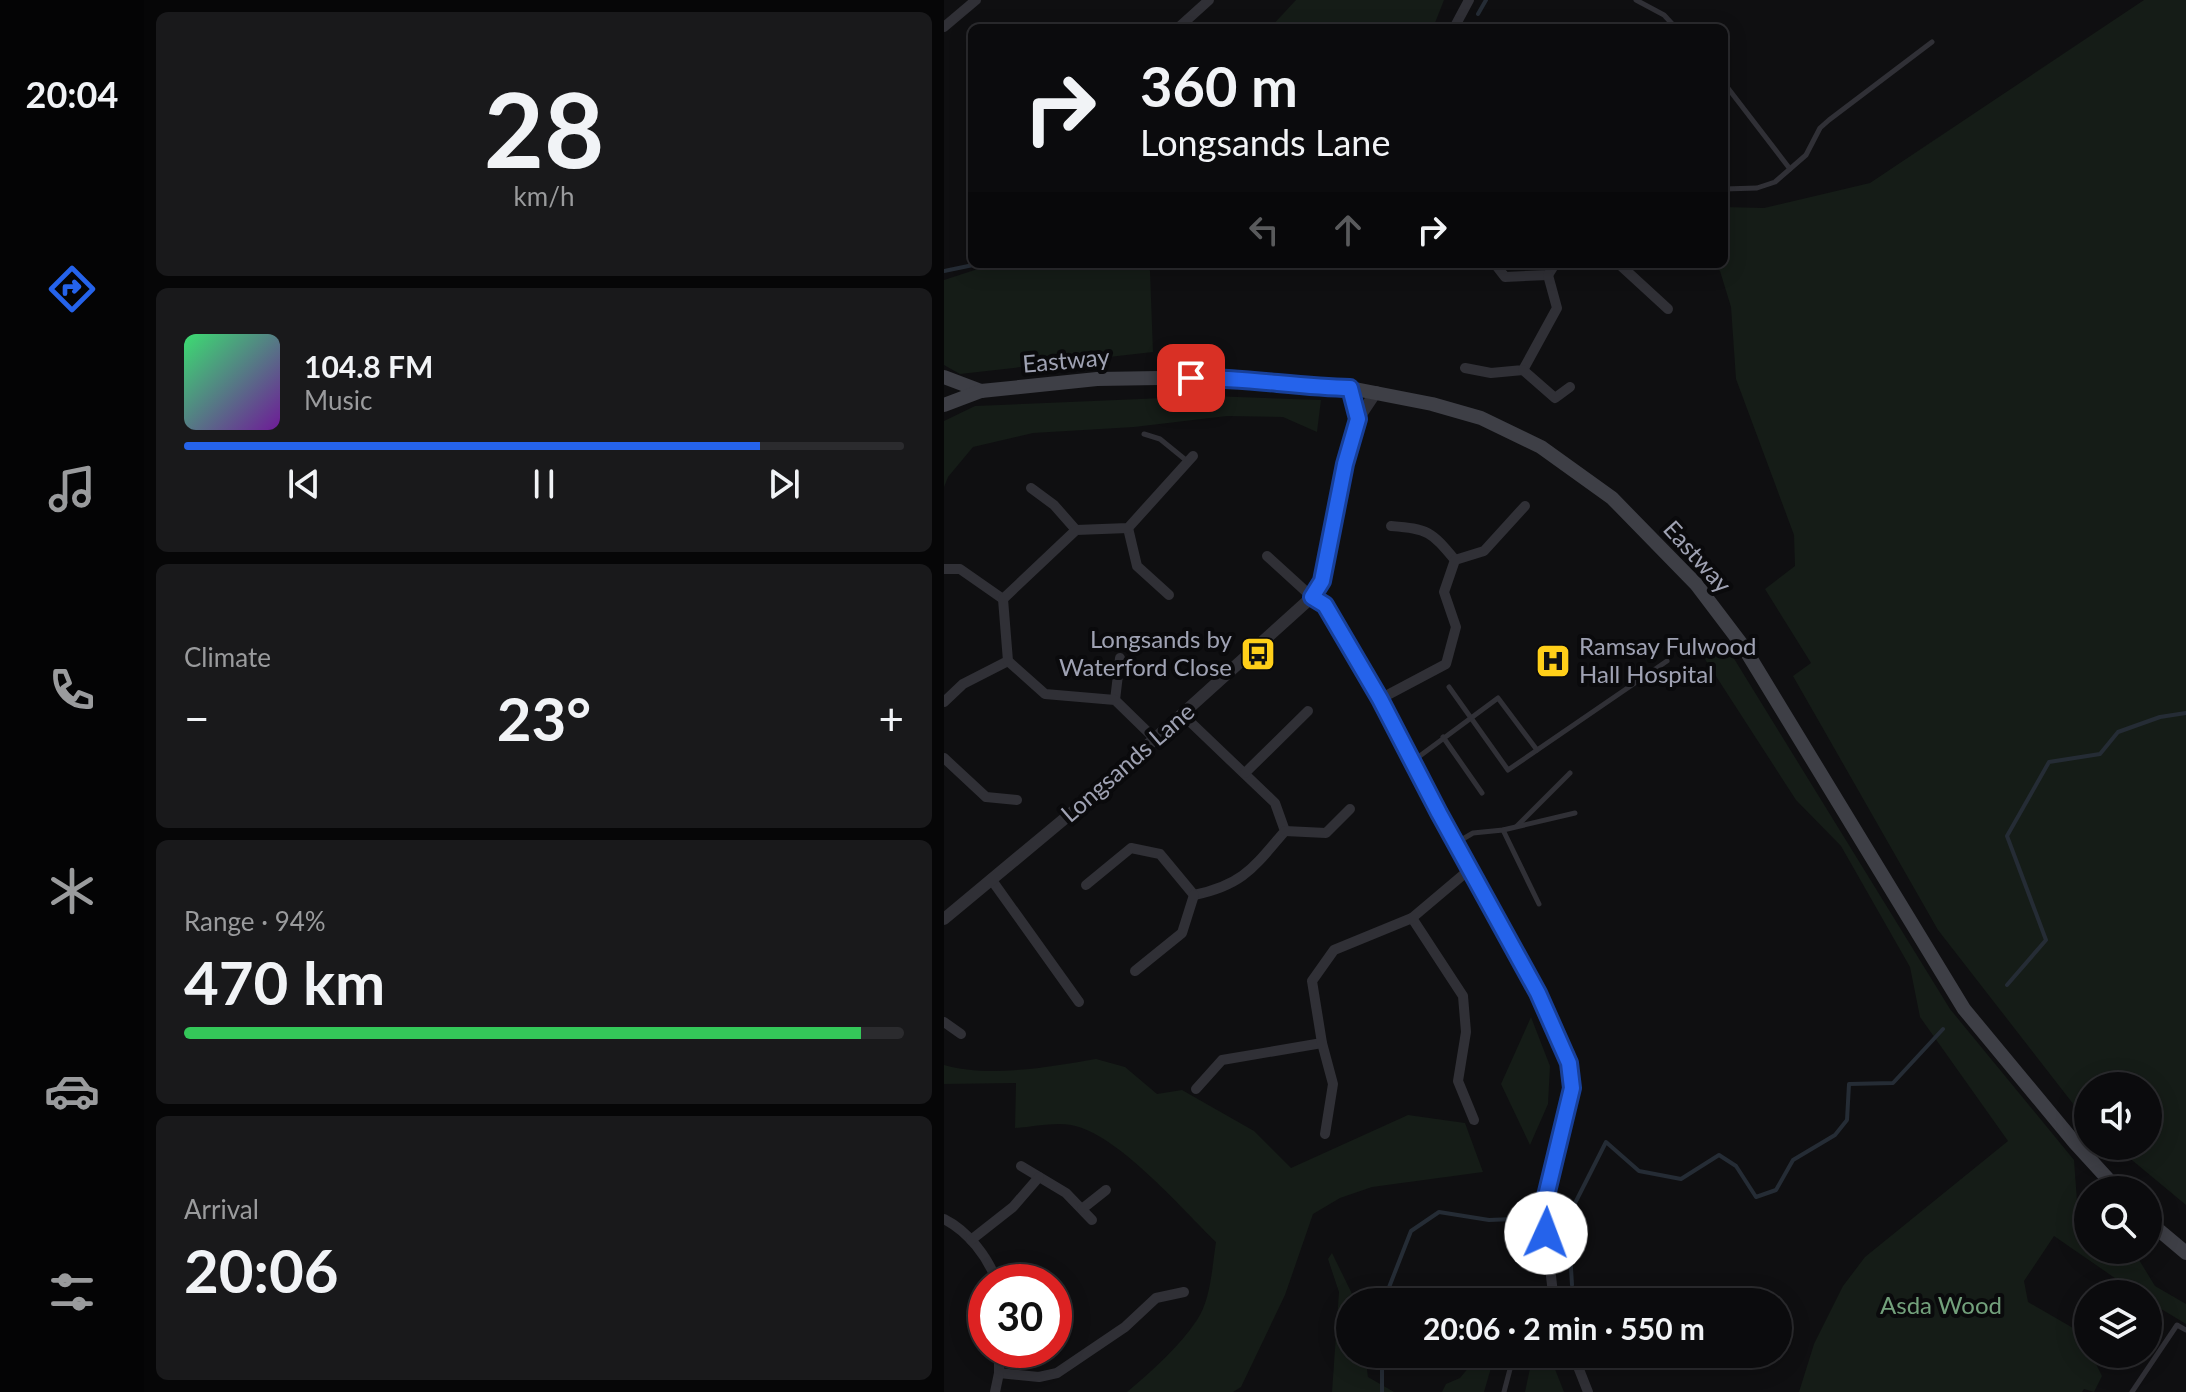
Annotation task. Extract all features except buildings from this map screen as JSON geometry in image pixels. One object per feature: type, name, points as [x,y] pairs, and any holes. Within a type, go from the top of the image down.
[{"type":"main road","name":"Eastway","points":[[944,377],[981,391]]},
{"type":"main road","name":"Eastway","points":[[944,405],[981,391],[1097,379],[1222,377],[1376,392],[1481,418],[1541,447],[1612,498],[1696,584],[1743,646],[1964,1009],[2105,1176]]},
{"type":"main road","points":[[2162,1233],[2186,1253]]},
{"type":"street","points":[[944,27],[976,0]]},
{"type":"street","points":[[1182,24],[1209,0]]},
{"type":"street","points":[[1456,24],[1469,0]]},
{"type":"street","points":[[1498,268],[1505,277],[1548,275]]},
{"type":"street","points":[[1523,370],[1557,308],[1548,275],[1552,268]]},
{"type":"street","points":[[1623,268],[1668,309]]},
{"type":"street","points":[[1465,368],[1491,373],[1523,370],[1555,398],[1570,387]]},
{"type":"street","points":[[1350,388],[1358,419]]},
{"type":"street","name":"Longsands Lane","points":[[944,918],[1183,715],[1312,597],[1322,581],[1345,464],[1358,419],[1376,392]]},
{"type":"street","points":[[1003,599],[1076,530],[1128,528],[1191,459]]},
{"type":"street","points":[[1031,488],[1054,505],[1076,530]]},
{"type":"street","points":[[1455,560],[1484,551],[1525,506]]},
{"type":"street","points":[[1391,526],[1422,528],[1438,539],[1455,560]]},
{"type":"street","points":[[1128,528],[1137,566],[1169,595]]},
{"type":"street","points":[[1267,556],[1325,605],[1380,699],[1538,993],[1569,1063],[1572,1088],[1546,1204],[1552,1288]]},
{"type":"street","points":[[1380,699],[1446,664],[1456,627],[1444,592],[1455,560]]},
{"type":"street","points":[[944,569],[960,569],[1003,599]]},
{"type":"street","points":[[1003,599],[1008,661],[1045,694],[1115,700],[1155,739]]},
{"type":"street","points":[[1115,700],[1120,658]]},
{"type":"street","points":[[944,702],[963,684],[1008,661]]},
{"type":"street","points":[[1245,773],[1308,711]]},
{"type":"street","points":[[1183,715],[1275,803],[1285,831]]},
{"type":"street","points":[[944,758],[986,797],[1017,800]]},
{"type":"street","points":[[1285,831],[1326,833],[1350,809]]},
{"type":"street","points":[[1194,895],[1220,890],[1248,874],[1285,831]]},
{"type":"street","points":[[1086,885],[1131,848],[1160,854],[1194,895]]},
{"type":"street","points":[[1325,1134],[1333,1084],[1322,1043],[1312,981],[1334,950],[1412,918],[1470,869]]},
{"type":"street","points":[[991,879],[1079,1002]]},
{"type":"street","points":[[1135,971],[1182,933],[1194,895]]},
{"type":"street","points":[[1412,918],[1463,996],[1466,1032],[1458,1081],[1474,1120]]},
{"type":"street","points":[[944,1022],[961,1034]]},
{"type":"street","points":[[1196,1089],[1222,1060],[1322,1043]]},
{"type":"street","points":[[1021,1166],[1066,1193],[1092,1220]]},
{"type":"street","points":[[971,1240],[1013,1207],[1039,1177]]},
{"type":"street","points":[[1082,1209],[1106,1190]]},
{"type":"street","points":[[944,1219],[971,1240],[988,1264]]},
{"type":"street","points":[[999,1373],[1039,1377],[1057,1373],[1125,1327],[1156,1298],[1184,1292]]},
{"type":"street","points":[[995,1392],[999,1368]]},
{"type":"street","points":[[1579,1368],[1588,1392]]},
{"type":"lane","points":[[1636,0],[1664,15],[1672,24]]},
{"type":"lane","points":[[1728,189],[1757,188],[1775,182],[1806,155],[1820,128],[1932,42]]},
{"type":"lane","points":[[1728,88],[1790,169]]},
{"type":"lane","points":[[1144,434],[1160,439],[1191,459]]},
{"type":"lane","points":[[1449,687],[1508,770],[1667,661]]},
{"type":"lane","points":[[1412,761],[1498,698],[1537,750]]},
{"type":"lane","points":[[1443,737],[1482,793]]},
{"type":"lane","points":[[1516,827],[1570,773]]},
{"type":"lane","points":[[1455,843],[1473,833],[1503,830],[1575,813]]},
{"type":"lane","points":[[1503,830],[1539,904]]},
{"type":"lane","points":[[2132,1392],[2177,1325],[2186,1330]]},
{"type":"lane","points":[[1504,1392],[1510,1368]]},
{"type":"green space","points":[[1296,0],[1444,0],[1435,24],[1274,24]]},
{"type":"green space","points":[[2144,0],[2186,0],[2186,1205],[2162,1185],[2162,1176],[2151,1176],[2132,1160],[2162,1160],[2162,1072],[2074,1072],[2074,1105],[1938,930],[1793,676],[1811,663],[1765,589],[1795,566],[1794,535],[1736,379],[1731,307],[1717,268],[1728,268],[1728,207],[1764,208],[1870,183]]},
{"type":"green space","points":[[981,268],[1149,268],[1153,352],[960,374],[944,365],[944,280]]},
{"type":"green space","points":[[1211,396],[1321,400],[1317,432],[1283,417],[1227,416],[1134,427],[1033,433],[973,447],[948,477],[944,487],[944,421],[975,406]]},
{"type":"green space","name":"Asda Wood","points":[[1725,644],[1950,1009],[2074,1160],[2074,1250],[2054,1236],[2024,1281],[2028,1302],[2074,1329],[2074,1368],[2098,1368],[2102,1376],[2094,1392],[2084,1389],[2082,1392],[1799,1392],[1814,1344],[1843,1286],[1865,1257],[2008,1141],[1920,1017],[1910,967],[1841,846],[1796,800],[1701,653]]},
{"type":"green space","points":[[1531,1017],[1550,1066],[1548,1104],[1530,1145],[1501,1084]]},
{"type":"green space","points":[[1096,1059],[1125,1067],[1157,1094],[1182,1090],[1254,1131],[1291,1168],[1408,1115],[1465,1123],[1483,1172],[1372,1187],[1340,1198],[1313,1214],[1285,1295],[1241,1387],[1233,1392],[1127,1392],[1174,1349],[1202,1312],[1216,1242],[1148,1174],[1089,1131],[1064,1124],[1015,1128],[1016,1083],[944,1084],[944,1065],[999,1071]]},
{"type":"green space","points":[[1332,1253],[1349,1288],[1338,1288],[1328,1259]]},
{"type":"green space","name":"Asda Wood","points":[[2095,1264],[2142,1264],[2151,1280],[2118,1280]]},
{"type":"green space","name":"Asda Wood","points":[[2162,1290],[2186,1304],[2186,1324],[2162,1309]]},
{"type":"green space","points":[[1336,1335],[1336,1368],[1367,1368],[1368,1377],[1394,1392],[1332,1392]]},
{"type":"green space","points":[[1468,1368],[1491,1368],[1484,1392],[1442,1392],[1446,1384],[1460,1378]]},
{"type":"green space","points":[[1530,1368],[1555,1368],[1564,1392],[1525,1392]]},
{"type":"waterway","points":[[1478,14],[1486,0]]},
{"type":"waterway","points":[[944,271],[968,266]]},
{"type":"waterway","points":[[2007,985],[2046,940],[2007,836],[2049,762],[2100,754],[2118,732],[2160,717],[2186,713]]},
{"type":"waterway","points":[[1389,1288],[1411,1231],[1439,1212],[1489,1220],[1568,1217],[1606,1142],[1639,1171],[1681,1179],[1719,1155],[1736,1166],[1756,1197],[1776,1190],[1793,1160],[1835,1135],[1847,1120],[1849,1084],[1893,1083],[1943,1029]]},
{"type":"waterway","points":[[1568,1217],[1572,1285]]},
{"type":"waterway","points":[[1382,1368],[1382,1392]]},
{"type":"place","name":"Longsands by Waterford Close","points":[[1258,654]]},
{"type":"place","name":"Ramsay Fulwood Hall Hospital","points":[[1553,661]]},
{"type":"route","points":[[1191,378],[1222,377],[1303,387],[1350,388],[1358,419],[1345,464],[1322,581],[1312,597],[1325,605],[1380,699],[1538,993],[1569,1063],[1572,1088],[1546,1196],[1546,1233]]}]
